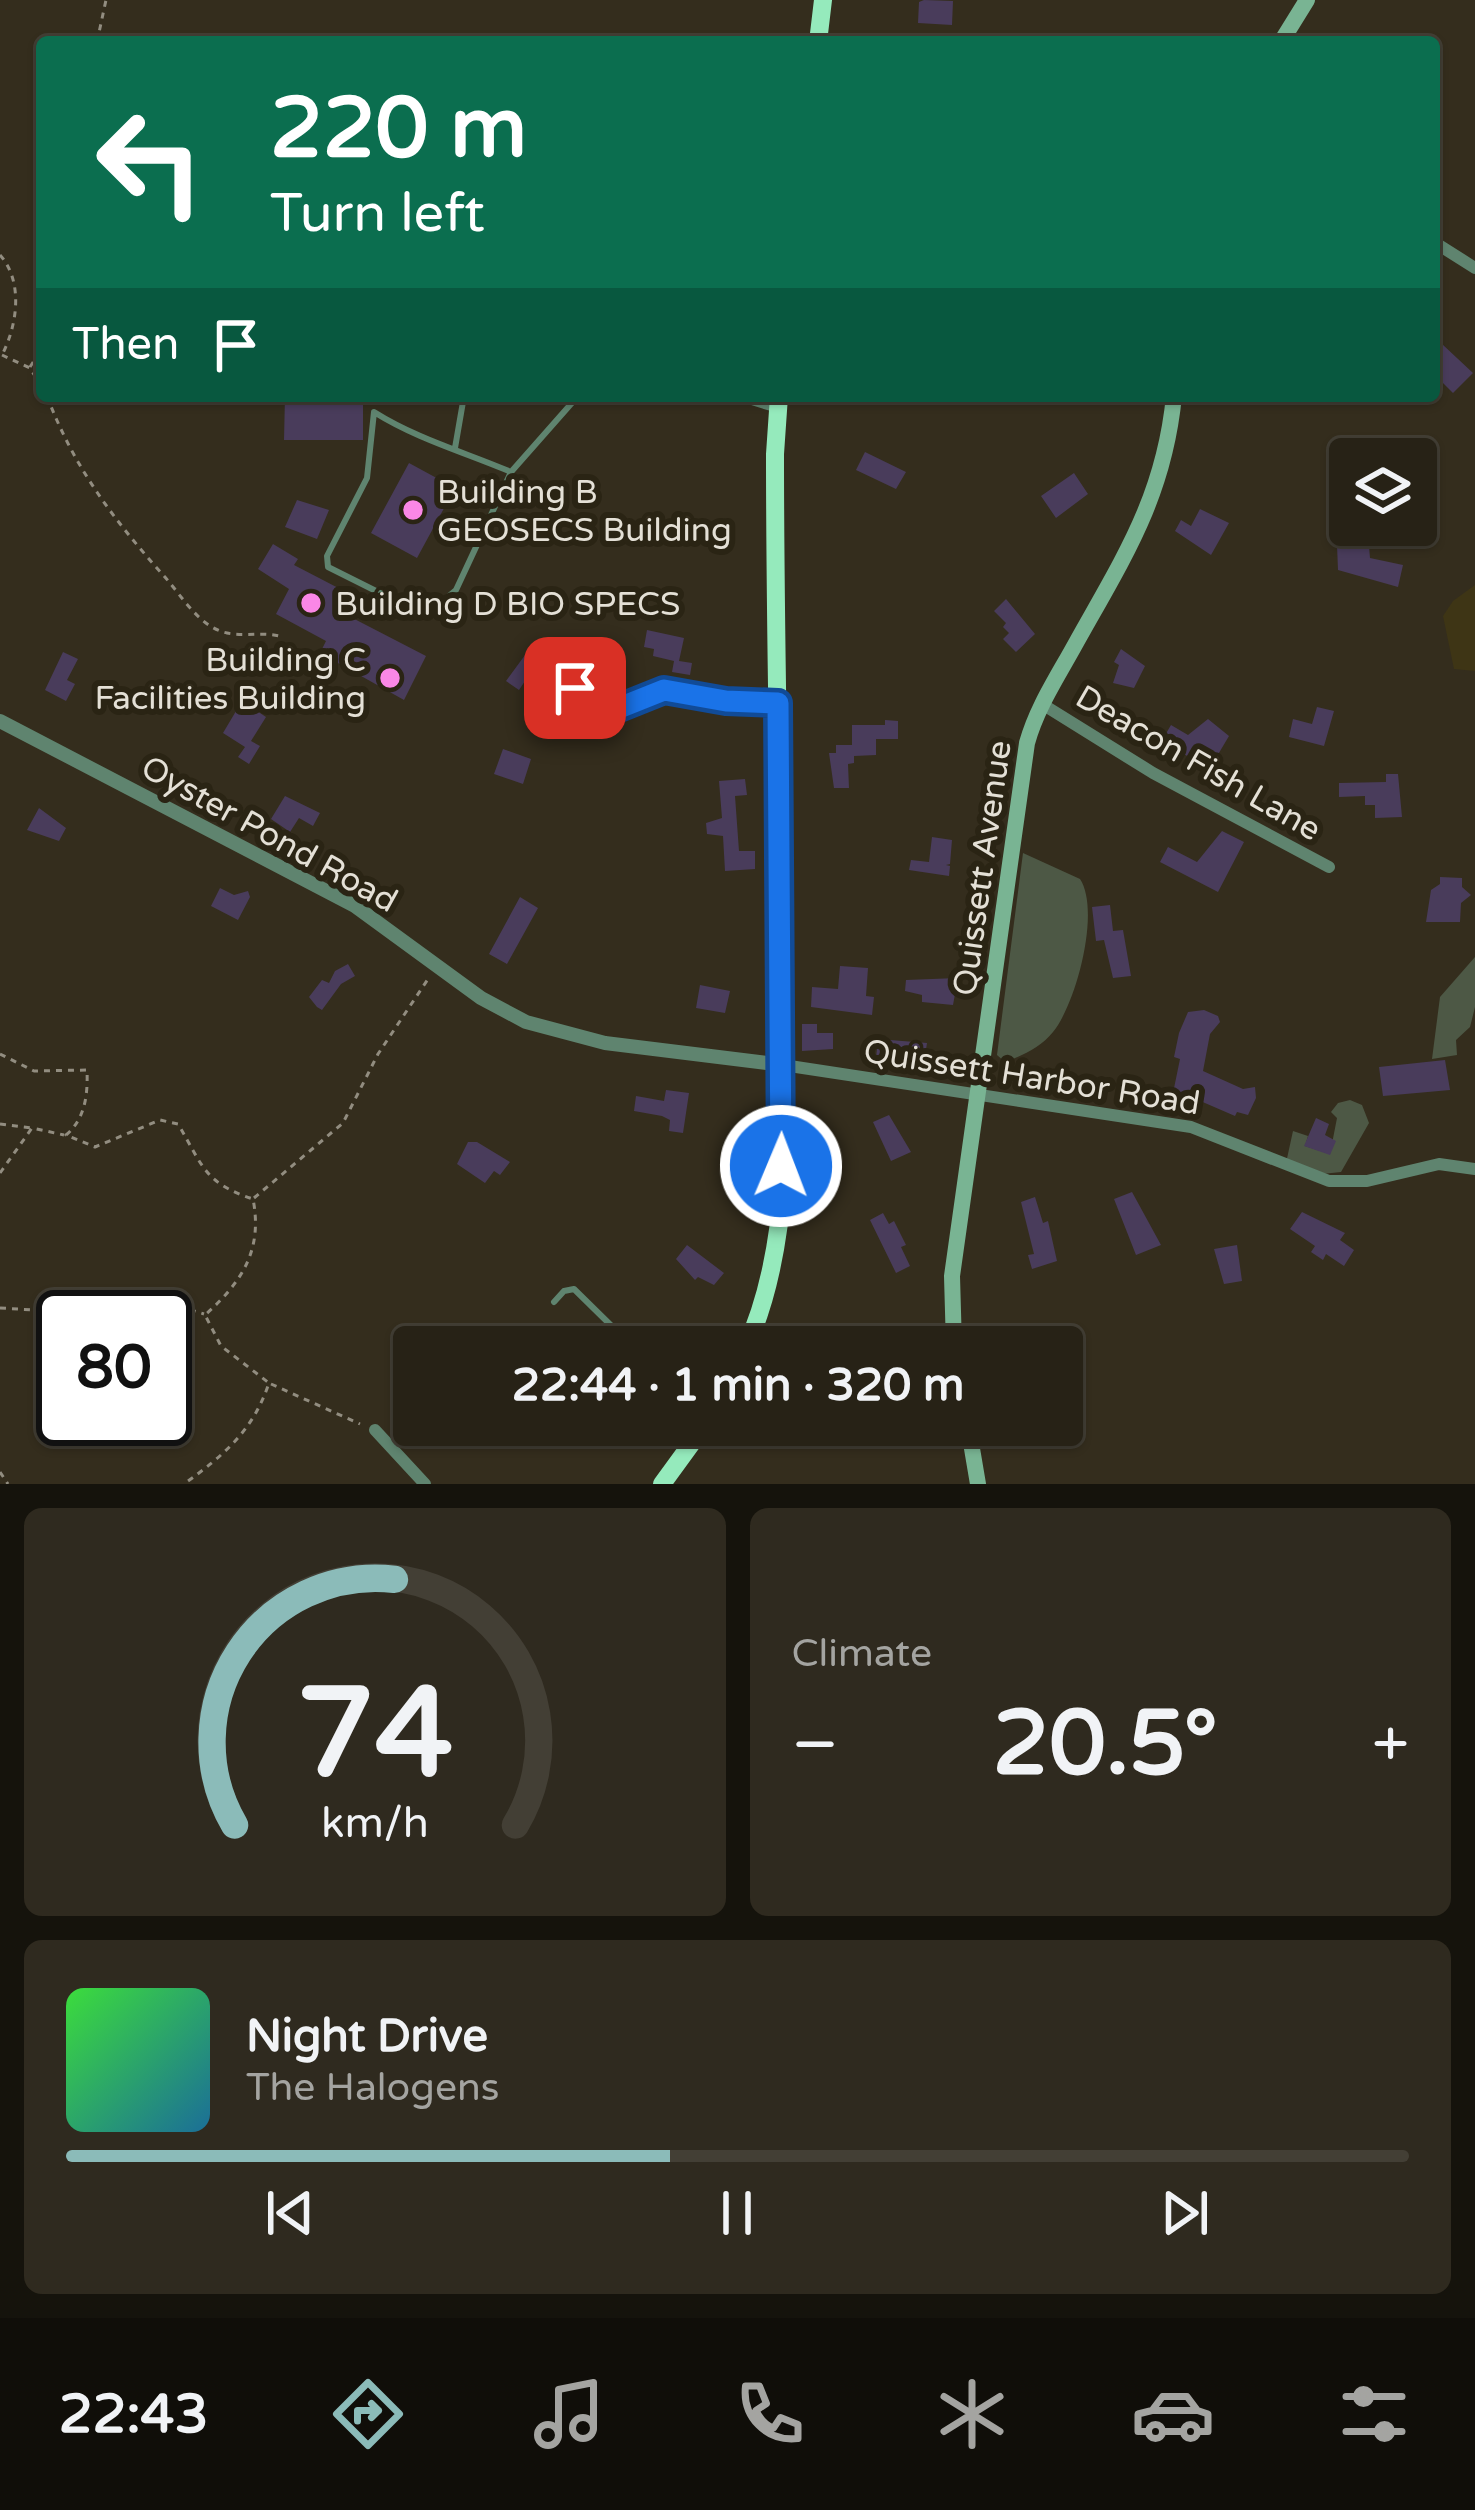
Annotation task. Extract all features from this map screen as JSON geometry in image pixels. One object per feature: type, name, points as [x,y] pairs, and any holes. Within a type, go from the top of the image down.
[{"type":"highway","points":[[819,36],[823,0]]},
{"type":"highway","points":[[753,1326],[770,1276],[780,1198],[779,403]]},
{"type":"highway","points":[[662,1484],[690,1446]]},
{"type":"main road","points":[[1285,36],[1300,2]]},
{"type":"main road","name":"Quissett Avenue","points":[[953,1326],[952,1276],[1028,743],[1042,704],[1156,492],[1173,402]]},
{"type":"main road","points":[[972,1446],[978,1484]]},
{"type":"street","points":[[1440,246],[1475,268]]},
{"type":"street","name":"Deacon Fish Lane","points":[[1042,704],[1153,773],[1329,867]]},
{"type":"street","name":"Oyster Pond Road","points":[[0,721],[355,906],[502,1011],[559,1033],[662,1051],[783,1064]]},
{"type":"street","name":"Quissett Harbor Road","points":[[783,1064],[1191,1127],[1329,1181],[1367,1180],[1439,1164],[1475,1168]]},
{"type":"street","points":[[375,1430],[425,1484]]},
{"type":"lane","points":[[374,402],[367,478],[327,556],[328,567],[408,608],[430,612],[456,590],[511,472],[573,402]]},
{"type":"lane","points":[[455,448],[463,402]]},
{"type":"lane","points":[[374,412],[415,438],[455,448],[511,472]]},
{"type":"lane","points":[[553,687],[588,692],[619,708],[664,690],[726,701],[778,703]]},
{"type":"lane","points":[[554,1302],[564,1291],[574,1289],[612,1326]]},
{"type":"path","points":[[98,36],[106,0]]},
{"type":"path","points":[[0,255],[6,260],[14,292],[15,329],[1,355],[30,368],[36,378]]},
{"type":"path","points":[[30,368],[36,358]]},
{"type":"path","points":[[50,402],[91,488],[125,536],[202,621],[226,633],[265,632],[283,637]]},
{"type":"path","points":[[253,1199],[343,1123],[378,1054],[436,966]]},
{"type":"path","points":[[0,1054],[34,1071],[87,1070],[88,1091],[78,1125],[66,1136]]},
{"type":"path","points":[[0,1124],[66,1136],[95,1147],[160,1120],[178,1124],[220,1189],[253,1199]]},
{"type":"path","points":[[0,1173],[32,1128]]},
{"type":"path","points":[[205,1315],[247,1270],[256,1232],[253,1199]]},
{"type":"path","points":[[0,1308],[68,1312],[163,1301],[205,1315],[221,1346],[269,1383],[375,1430]]},
{"type":"path","points":[[184,1484],[221,1452],[236,1446],[257,1415],[269,1383]]},
{"type":"path","points":[[0,1472],[8,1484]]},
{"type":"green space","points":[[1023,853],[1080,879],[1086,894],[1087,934],[1062,1019],[1043,1042],[1005,1062],[997,1055]]},
{"type":"green space","points":[[1475,957],[1470,1027],[1456,1040],[1457,1055],[1432,1059],[1440,997]]},
{"type":"green space","points":[[1350,1100],[1362,1105],[1369,1123],[1341,1172],[1322,1174],[1286,1163],[1293,1131],[1308,1136],[1305,1146],[1330,1154],[1337,1118],[1331,1112],[1338,1103]]},
{"type":"sand","points":[[1475,585],[1475,671],[1454,669],[1443,616],[1453,601]]},
{"type":"building","points":[[953,1],[952,25],[918,23],[919,2]]},
{"type":"building","points":[[1440,346],[1473,373],[1453,393],[1440,382]]},
{"type":"building","points":[[285,402],[363,402],[363,440],[284,440]]},
{"type":"building","points":[[865,452],[906,472],[896,489],[856,470]]},
{"type":"building","name":"Building B GEOSECS Building","points":[[409,463],[455,488],[417,558],[371,533]]},
{"type":"building","points":[[1074,473],[1088,494],[1056,518],[1041,496]]},
{"type":"building","points":[[297,500],[329,510],[317,539],[285,527]]},
{"type":"building","points":[[1200,509],[1229,523],[1211,555],[1175,531],[1181,520],[1191,526]]},
{"type":"building","points":[[273,544],[298,559],[294,565],[346,592],[337,610],[426,656],[404,700],[320,653],[326,641],[276,614],[289,589],[258,569]]},
{"type":"building","points":[[1337,546],[1369,546],[1370,558],[1403,565],[1398,587],[1338,570]]},
{"type":"building","points":[[1006,599],[1035,634],[1016,652],[1003,639],[1009,633],[1003,627],[1006,623],[994,611]]},
{"type":"building","points":[[647,630],[684,638],[679,661],[692,663],[690,675],[672,672],[674,661],[653,656],[654,649],[644,647]]},
{"type":"building","points":[[1121,649],[1145,666],[1134,688],[1113,683],[1119,665],[1114,662]]},
{"type":"building","points":[[528,651],[541,661],[529,684],[525,681],[519,690],[506,681]]},
{"type":"building","points":[[63,652],[78,659],[67,680],[75,684],[66,701],[45,690]]},
{"type":"building","points":[[242,701],[266,717],[251,741],[260,746],[249,764],[238,757],[245,747],[223,733]]},
{"type":"building","points":[[1317,707],[1334,711],[1324,746],[1289,737],[1293,719],[1312,724]]},
{"type":"building","points":[[1208,719],[1229,736],[1210,768],[1161,742],[1171,725],[1188,735]]},
{"type":"building","points":[[885,720],[898,721],[898,739],[876,739],[876,755],[854,756],[854,763],[848,764],[849,788],[834,788],[829,753],[836,753],[836,745],[852,745],[852,725],[885,725]]},
{"type":"building","points":[[503,749],[531,759],[523,784],[494,774]]},
{"type":"building","points":[[1386,774],[1398,774],[1402,817],[1375,818],[1375,805],[1365,805],[1365,796],[1339,797],[1339,783],[1386,782]]},
{"type":"building","points":[[745,779],[747,795],[735,796],[739,851],[755,851],[755,869],[725,871],[723,836],[707,834],[706,823],[722,818],[719,781]]},
{"type":"building","points":[[285,796],[320,813],[313,826],[299,818],[290,832],[271,819]]},
{"type":"building","points":[[39,808],[66,828],[59,841],[27,830]]},
{"type":"building","points":[[1222,831],[1244,842],[1218,892],[1160,862],[1168,847],[1197,862]]},
{"type":"building","points":[[932,837],[952,840],[950,864],[946,865],[949,876],[909,870],[911,860],[929,862]]},
{"type":"building","points":[[1440,877],[1462,878],[1462,887],[1471,895],[1461,903],[1460,922],[1426,922],[1431,890],[1440,884]]},
{"type":"building","points":[[220,888],[234,895],[248,891],[250,897],[238,920],[211,906]]},
{"type":"building","points":[[520,897],[538,908],[507,964],[489,954]]},
{"type":"building","points":[[1110,905],[1113,931],[1123,930],[1131,976],[1113,978],[1104,940],[1096,941],[1092,907]]},
{"type":"building","points":[[348,964],[355,976],[341,984],[322,1010],[317,1007],[309,997],[322,980],[329,983],[335,971]]},
{"type":"building","points":[[840,966],[868,968],[866,996],[874,997],[872,1015],[811,1007],[812,987],[838,989]]},
{"type":"building","points":[[958,978],[953,1005],[922,1002],[922,995],[905,991],[906,980]]},
{"type":"building","points":[[700,985],[730,991],[725,1013],[696,1008]]},
{"type":"building","points":[[1204,1010],[1220,1022],[1210,1034],[1203,1071],[1243,1089],[1255,1087],[1256,1098],[1248,1115],[1237,1112],[1235,1116],[1198,1100],[1172,1098],[1180,1059],[1174,1057],[1179,1033],[1188,1012]]},
{"type":"building","points":[[802,1024],[817,1024],[817,1033],[833,1033],[833,1049],[802,1051]]},
{"type":"building","points":[[878,1039],[927,1043],[924,1063],[876,1058]]},
{"type":"building","points":[[1445,1060],[1450,1090],[1383,1096],[1379,1067]]},
{"type":"building","points":[[666,1090],[689,1093],[683,1133],[669,1131],[670,1120],[662,1116],[634,1111],[636,1096],[664,1101]]},
{"type":"building","points":[[889,1115],[911,1152],[891,1161],[873,1122]]},
{"type":"building","points":[[1316,1118],[1329,1124],[1325,1135],[1336,1141],[1330,1155],[1304,1146]]},
{"type":"building","points":[[468,1142],[477,1142],[510,1162],[485,1183],[457,1164]]},
{"type":"building","points":[[1132,1192],[1161,1245],[1136,1255],[1114,1199]]},
{"type":"building","points":[[1035,1197],[1043,1223],[1048,1221],[1057,1261],[1032,1269],[1028,1255],[1034,1254],[1021,1202]]},
{"type":"building","points":[[1302,1212],[1345,1233],[1340,1240],[1354,1250],[1344,1266],[1326,1254],[1323,1260],[1311,1252],[1315,1246],[1290,1229]]},
{"type":"building","points":[[883,1213],[889,1224],[894,1221],[906,1245],[901,1247],[910,1266],[896,1273],[870,1220]]},
{"type":"building","points":[[687,1245],[724,1273],[714,1285],[698,1277],[695,1280],[676,1259]]},
{"type":"building","points":[[1237,1245],[1242,1281],[1224,1284],[1214,1249]]},
{"type":"place","name":"Building B GEOSECS Building","points":[[413,510]]},
{"type":"place","name":"Building D BIO SPECS","points":[[311,603]]},
{"type":"place","name":"Building C Facilities Building","points":[[390,678]]},
{"type":"route","points":[[575,688],[619,708],[664,690],[726,701],[778,703],[781,1166]]}]
